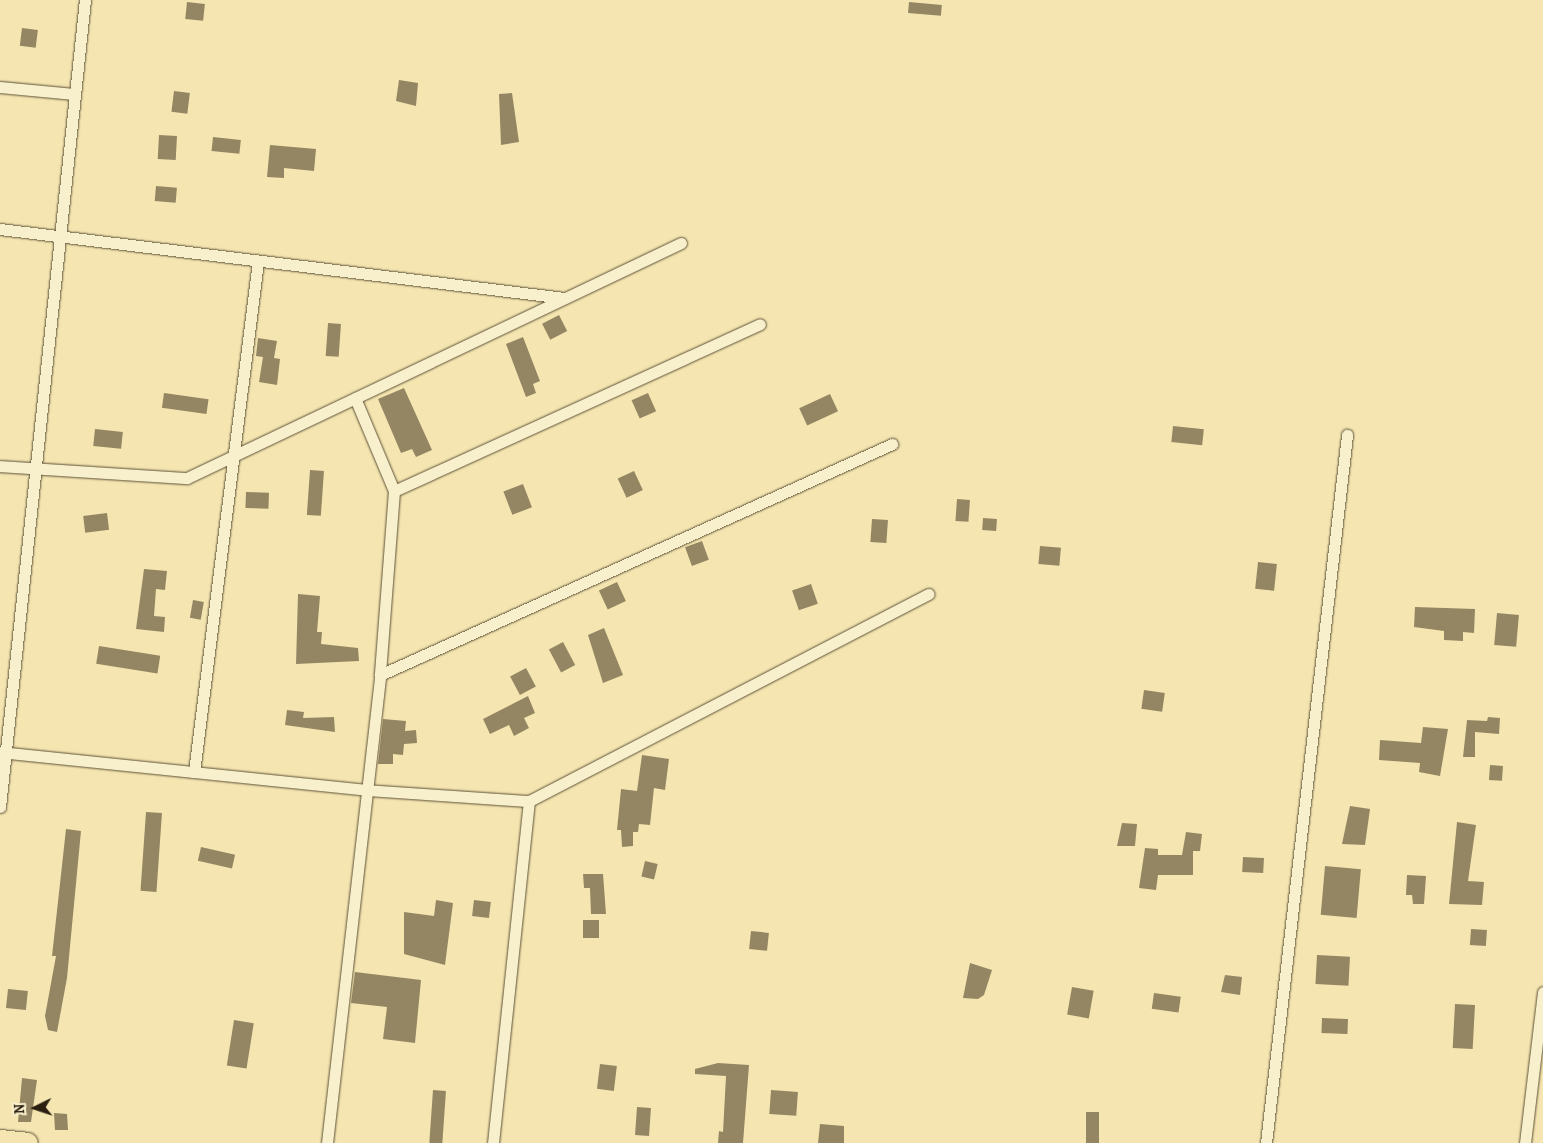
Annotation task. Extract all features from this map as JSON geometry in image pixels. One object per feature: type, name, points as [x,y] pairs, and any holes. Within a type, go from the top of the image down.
[{"type":"highway","points":[[0,1140],[27,1143]]},
{"type":"street","points":[[0,807],[3,752],[32,468],[85,0]]},
{"type":"street","points":[[0,87],[74,94]]},
{"type":"street","points":[[0,229],[564,298]]},
{"type":"street","points":[[0,466],[187,478],[681,243]]},
{"type":"street","points":[[194,772],[258,261]]},
{"type":"street","points":[[394,491],[760,324]]},
{"type":"street","points":[[327,1143],[380,674],[394,491],[355,398]]},
{"type":"street","points":[[1266,1143],[1346,435]]},
{"type":"street","points":[[380,674],[892,444]]},
{"type":"street","points":[[3,752],[366,790],[529,801],[929,594]]},
{"type":"street","points":[[493,1143],[529,801]]},
{"type":"street","points":[[1525,1143],[1543,992]]},
{"type":"building","points":[[187,2],[205,4],[203,21],[185,19]]},
{"type":"building","points":[[909,2],[942,5],[941,16],[908,13]]},
{"type":"building","points":[[22,28],[38,30],[36,48],[20,46]]},
{"type":"building","points":[[399,80],[418,83],[416,106],[396,101]]},
{"type":"building","points":[[174,91],[190,93],[187,114],[171,112]]},
{"type":"building","points":[[512,93],[519,142],[501,145],[499,94]]},
{"type":"building","points":[[159,135],[177,136],[176,160],[158,159]]},
{"type":"building","points":[[213,137],[241,140],[239,154],[212,151]]},
{"type":"building","points":[[270,145],[316,149],[314,171],[284,168],[284,178],[267,177]]},
{"type":"building","points":[[156,186],[177,188],[176,203],[155,201]]},
{"type":"building","points":[[559,315],[567,331],[550,340],[542,324]]},
{"type":"building","points":[[328,323],[341,324],[339,357],[326,356]]},
{"type":"building","points":[[523,337],[540,381],[533,384],[536,393],[526,397],[506,344]]},
{"type":"building","points":[[258,338],[277,341],[274,358],[280,359],[277,385],[259,382],[263,357],[256,356]]},
{"type":"building","points":[[404,388],[432,450],[416,457],[412,449],[401,453],[378,399]]},
{"type":"building","points":[[164,393],[209,399],[206,414],[162,408]]},
{"type":"building","points":[[648,393],[656,411],[640,419],[632,400]]},
{"type":"building","points":[[830,394],[838,411],[807,426],[799,408]]},
{"type":"building","points":[[1173,426],[1204,429],[1202,445],[1171,442]]},
{"type":"building","points":[[95,429],[123,432],[121,449],[93,446]]},
{"type":"building","points":[[310,470],[324,471],[321,516],[307,515]]},
{"type":"building","points":[[634,471],[643,490],[627,498],[618,479]]},
{"type":"building","points":[[523,484],[532,507],[512,515],[503,492]]},
{"type":"building","points":[[246,492],[269,493],[268,509],[245,508]]},
{"type":"building","points":[[957,499],[970,500],[968,522],[955,521]]},
{"type":"building","points":[[107,513],[109,530],[85,533],[83,516]]},
{"type":"building","points":[[983,518],[997,519],[996,531],[982,530]]},
{"type":"building","points":[[872,519],[888,520],[886,543],[870,542]]},
{"type":"building","points":[[702,541],[709,560],[692,566],[685,547]]},
{"type":"building","points":[[1040,546],[1061,548],[1059,566],[1038,564]]},
{"type":"building","points":[[1258,562],[1277,564],[1274,591],[1255,589]]},
{"type":"building","points":[[144,569],[167,571],[165,590],[156,589],[154,616],[165,617],[164,632],[136,629]]},
{"type":"building","points":[[617,582],[626,601],[608,609],[599,590]]},
{"type":"building","points":[[811,584],[818,604],[799,610],[792,591]]},
{"type":"building","points":[[298,594],[320,596],[317,632],[322,632],[321,644],[358,648],[359,661],[296,664]]},
{"type":"building","points":[[193,600],[204,602],[201,620],[190,618]]},
{"type":"building","points":[[1415,607],[1475,609],[1474,633],[1463,632],[1463,641],[1444,640],[1444,631],[1414,627]]},
{"type":"building","points":[[1497,613],[1519,615],[1516,647],[1494,645]]},
{"type":"building","points":[[604,628],[623,675],[603,683],[588,635]]},
{"type":"building","points":[[563,642],[575,665],[561,672],[549,650]]},
{"type":"building","points":[[99,646],[160,656],[157,673],[96,664]]},
{"type":"building","points":[[526,668],[536,687],[520,695],[510,676]]},
{"type":"building","points":[[1144,690],[1165,693],[1162,712],[1141,709]]},
{"type":"building","points":[[528,696],[535,713],[524,718],[529,728],[514,736],[509,725],[490,734],[483,719]]},
{"type":"building","points":[[287,710],[304,712],[303,718],[334,717],[335,732],[285,725]]},
{"type":"building","points":[[1488,717],[1500,718],[1499,734],[1475,732],[1475,757],[1463,757],[1467,720],[1487,721]]},
{"type":"building","points":[[383,719],[406,721],[405,731],[416,730],[417,743],[404,744],[403,755],[393,754],[393,764],[378,764]]},
{"type":"building","points":[[1423,727],[1448,729],[1440,776],[1419,772],[1420,763],[1379,760],[1380,740],[1421,743]]},
{"type":"building","points":[[642,755],[669,759],[665,790],[654,788],[650,825],[639,824],[638,832],[633,832],[633,846],[622,847],[621,830],[617,830],[621,789],[637,791]]},
{"type":"building","points":[[1490,765],[1503,766],[1502,781],[1489,780]]},
{"type":"building","points":[[1350,806],[1370,809],[1365,845],[1342,844]]},
{"type":"building","points":[[146,812],[162,813],[156,892],[140,891]]},
{"type":"building","points":[[1457,822],[1476,825],[1468,881],[1484,882],[1482,905],[1449,904]]},
{"type":"building","points":[[1122,823],[1137,824],[1135,846],[1117,846]]},
{"type":"building","points":[[66,829],[81,831],[67,978],[57,1032],[48,1030],[45,1016],[56,956],[52,956]]},
{"type":"building","points":[[1186,832],[1202,834],[1200,851],[1193,851],[1193,875],[1158,875],[1156,890],[1139,888],[1145,848],[1158,849],[1158,855],[1182,855]]},
{"type":"building","points":[[201,847],[235,855],[232,869],[198,861]]},
{"type":"building","points":[[1243,857],[1264,858],[1263,873],[1242,872]]},
{"type":"building","points":[[645,861],[658,864],[654,880],[641,877]]},
{"type":"building","points":[[1325,866],[1361,869],[1357,918],[1321,915]]},
{"type":"building","points":[[583,874],[603,874],[606,914],[591,914],[590,888],[584,888]]},
{"type":"building","points":[[1407,875],[1426,876],[1424,904],[1413,904],[1412,895],[1406,895]]},
{"type":"building","points":[[436,900],[453,903],[445,965],[404,954],[404,912],[434,916]]},
{"type":"building","points":[[474,900],[491,902],[489,918],[472,916]]},
{"type":"building","points":[[583,920],[599,920],[599,938],[583,938]]},
{"type":"building","points":[[1471,929],[1487,930],[1486,946],[1470,945]]},
{"type":"building","points":[[751,931],[769,933],[767,951],[749,949]]},
{"type":"building","points":[[1317,955],[1350,957],[1348,986],[1315,984]]},
{"type":"building","points":[[970,963],[992,970],[984,995],[978,999],[963,998]]},
{"type":"building","points":[[355,972],[421,980],[415,1043],[383,1039],[387,1007],[351,1003]]},
{"type":"building","points":[[1225,975],[1242,977],[1240,995],[1221,992]]},
{"type":"building","points":[[1072,987],[1094,991],[1089,1018],[1067,1015]]},
{"type":"building","points":[[8,989],[28,991],[26,1010],[6,1008]]},
{"type":"building","points":[[1154,993],[1181,997],[1179,1013],[1152,1009]]},
{"type":"building","points":[[1455,1004],[1475,1005],[1473,1049],[1453,1048]]},
{"type":"building","points":[[1322,1018],[1348,1019],[1347,1034],[1321,1033]]},
{"type":"building","points":[[234,1020],[254,1023],[247,1069],[227,1065]]},
{"type":"building","points":[[718,1063],[749,1065],[743,1143],[718,1143],[719,1131],[723,1132],[726,1076],[695,1074],[695,1069]]},
{"type":"building","points":[[600,1064],[617,1066],[614,1091],[597,1089]]},
{"type":"building","points":[[22,1078],[37,1080],[31,1122],[18,1122]]},
{"type":"building","points":[[433,1090],[446,1091],[442,1143],[429,1143]]},
{"type":"building","points":[[771,1090],[798,1092],[796,1116],[769,1114]]},
{"type":"building","points":[[637,1107],[651,1108],[649,1136],[635,1135]]},
{"type":"building","points":[[1086,1112],[1099,1112],[1099,1143],[1086,1143]]},
{"type":"building","points":[[54,1113],[67,1114],[68,1130],[55,1130]]},
{"type":"building","points":[[820,1124],[844,1126],[844,1143],[818,1143]]}]
